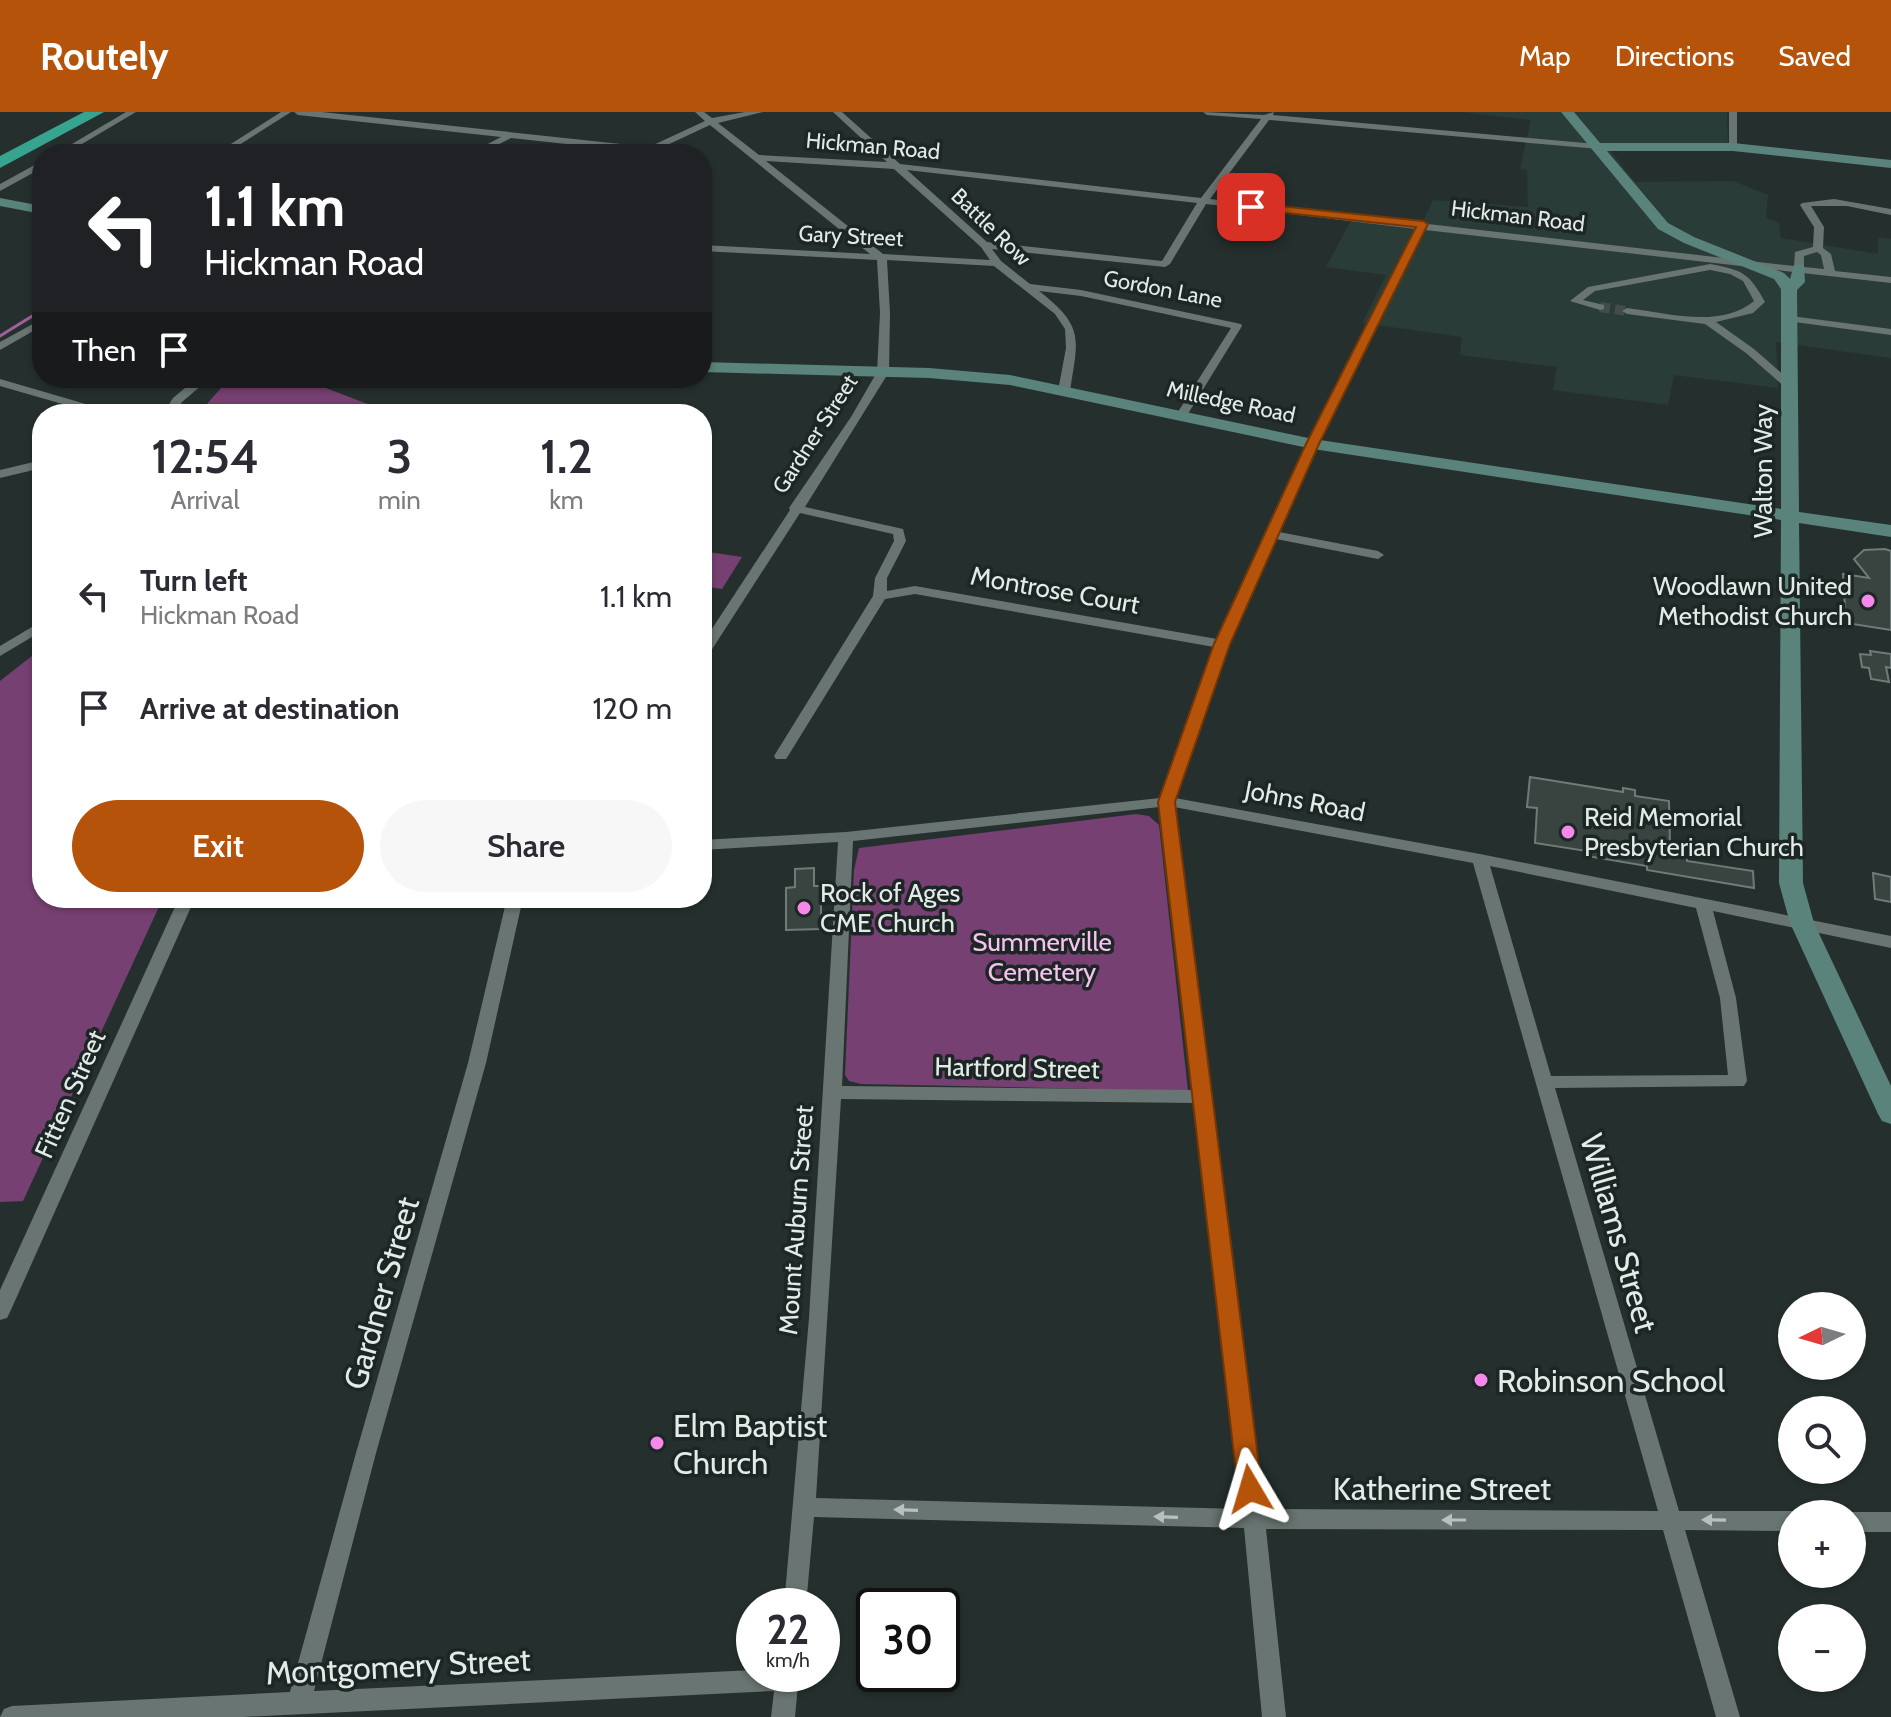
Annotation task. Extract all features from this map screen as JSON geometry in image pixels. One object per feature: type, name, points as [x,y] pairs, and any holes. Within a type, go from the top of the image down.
[{"type":"highway","points":[[0,153],[79,112]]},
{"type":"highway","points":[[36,144],[96,112]]},
{"type":"highway","points":[[0,163],[32,146]]},
{"type":"main road","points":[[1567,112],[1663,226],[1689,240],[1779,276],[1789,288],[1797,282],[1799,268]]},
{"type":"main road","points":[[1596,147],[1733,147],[1891,164]]},
{"type":"main road","points":[[0,202],[32,208]]},
{"type":"main road","name":"Walton Way","points":[[1789,288],[1791,883],[1802,923],[1891,1114]]},
{"type":"main road","name":"Milledge Road","points":[[712,367],[997,378],[1313,444],[1891,531]]},
{"type":"street","points":[[76,144],[132,112]]},
{"type":"street","points":[[235,144],[287,112]]},
{"type":"street","points":[[298,112],[590,144]]},
{"type":"street","points":[[699,112],[882,258]]},
{"type":"street","points":[[663,144],[712,121],[759,112]]},
{"type":"street","name":"Battle Row","points":[[837,112],[984,245],[997,263],[1059,312],[1070,329],[1071,348],[1064,391]]},
{"type":"street","points":[[1207,112],[1269,115],[1596,147]]},
{"type":"street","points":[[1733,112],[1733,147]]},
{"type":"street","points":[[984,245],[1165,264],[1203,202],[1269,115]]},
{"type":"street","points":[[493,144],[509,136]]},
{"type":"street","name":"Hickman Road","points":[[758,158],[869,163],[1423,224],[1724,265],[1799,268],[1891,280]]},
{"type":"street","points":[[0,188],[32,170]]},
{"type":"street","points":[[1818,249],[1819,227],[1805,205],[1811,201],[1891,212]]},
{"type":"street","points":[[1274,1717],[1254,1519],[1166,802],[1222,644],[1313,444],[1423,224]]},
{"type":"street","name":"Gary Street","points":[[712,249],[997,263]]},
{"type":"street","points":[[1799,268],[1799,254],[1818,249],[1826,254],[1830,272]]},
{"type":"street","name":"Gardner Street","points":[[712,638],[840,444],[883,372],[885,313],[882,258]]},
{"type":"street","points":[[1600,307],[1575,301],[1592,289],[1724,265],[1747,279],[1760,302],[1749,311],[1708,321],[1627,311]]},
{"type":"street","name":"Gordon Lane","points":[[1025,287],[1081,293],[1237,326],[1182,415]]},
{"type":"street","points":[[1791,319],[1891,332]]},
{"type":"street","points":[[1708,321],[1750,351],[1790,386]]},
{"type":"street","points":[[0,347],[32,328]]},
{"type":"street","points":[[0,382],[75,404]]},
{"type":"street","points":[[175,404],[192,388]]},
{"type":"street","points":[[0,474],[32,466]]},
{"type":"street","points":[[781,756],[880,596],[881,578],[900,541],[899,532],[795,508]]},
{"type":"street","points":[[1272,534],[1378,555]]},
{"type":"street","name":"Montrose Court","points":[[880,596],[915,590],[1222,644]]},
{"type":"street","points":[[0,652],[32,631]]},
{"type":"street","name":"Johns Road","points":[[712,844],[846,837],[1166,802],[1185,803],[1891,942]]},
{"type":"street","name":"Mount Auburn Street","points":[[797,1588],[833,1092],[846,837]]},
{"type":"street","name":"Williams Street","points":[[1480,859],[1728,1717]]},
{"type":"street","points":[[1545,1082],[1738,1081],[1728,998],[1703,904]]},
{"type":"street","name":"Fitten Street","points":[[0,1312],[182,908]]},
{"type":"street","name":"Gardner Street","points":[[299,1703],[366,1453],[477,1063],[513,908]]},
{"type":"street","name":"Hartford Street","points":[[833,1092],[1200,1097]]},
{"type":"street","name":"Katherine Street","points":[[805,1507],[1254,1519],[1778,1521]]},
{"type":"street","points":[[1866,1522],[1891,1522]]},
{"type":"street","name":"Montgomery Street","points":[[12,1717],[736,1680]]},
{"type":"street","points":[[783,1717],[786,1692]]},
{"type":"shaded area","points":[[1461,112],[1727,112],[1728,144],[1605,144],[1635,182],[1733,181],[1768,195],[1766,218],[1779,223],[1781,238],[1878,254],[1878,237],[1891,239],[1891,358],[1776,342],[1778,388],[1674,375],[1668,405],[1553,390],[1557,367],[1460,355],[1462,337],[1362,323],[1386,275],[1326,267],[1354,215],[1423,221],[1433,200],[1528,207],[1527,170],[1520,169],[1531,120]]},
{"type":"green space","points":[[221,388],[326,388],[368,404],[207,404]]},
{"type":"green space","points":[[712,552],[742,557],[722,589],[712,588]]},
{"type":"green space","points":[[32,656],[32,908],[158,908],[23,1201],[0,1202],[0,681]]},
{"type":"green space","name":"Summerville Cemetery","points":[[1136,814],[1149,816],[1159,825],[1188,1091],[861,1084],[849,1081],[845,1075],[854,870],[859,848]]},
{"type":"building","name":"Woodlawn United Methodist Church","points":[[1864,550],[1891,551],[1891,630],[1846,623],[1843,574],[1869,578],[1854,559]]},
{"type":"building","points":[[1870,651],[1891,654],[1891,668],[1886,667],[1889,682],[1871,679],[1869,668],[1862,667],[1860,654],[1871,655]]},
{"type":"building","name":"Reid Memorial Presbyterian Church","points":[[1530,777],[1623,792],[1623,788],[1635,790],[1635,796],[1669,801],[1670,845],[1686,847],[1687,861],[1753,871],[1754,888],[1647,870],[1647,866],[1587,856],[1587,851],[1535,843],[1537,808],[1527,807]]},
{"type":"building","name":"Rock of Ages CME Church","points":[[814,868],[814,886],[821,886],[821,929],[786,930],[786,888],[795,887],[795,869]]},
{"type":"building","points":[[1873,873],[1891,877],[1891,902],[1875,899]]},
{"type":"waterway","points":[[0,336],[32,316]]},
{"type":"tunnel","points":[[1600,307],[1627,311]]},
{"type":"place","name":"Woodlawn United Methodist Church","points":[[1868,601]]},
{"type":"place","name":"Reid Memorial Presbyterian Church","points":[[1568,832]]},
{"type":"place","name":"Rock of Ages CME Church","points":[[804,908]]},
{"type":"place","name":"Robinson School","points":[[1481,1380]]},
{"type":"place","name":"Elm Baptist Church","points":[[657,1443]]},
{"type":"route","points":[[1250,1489],[1166,802],[1222,644],[1313,444],[1423,224],[1251,207]]}]
